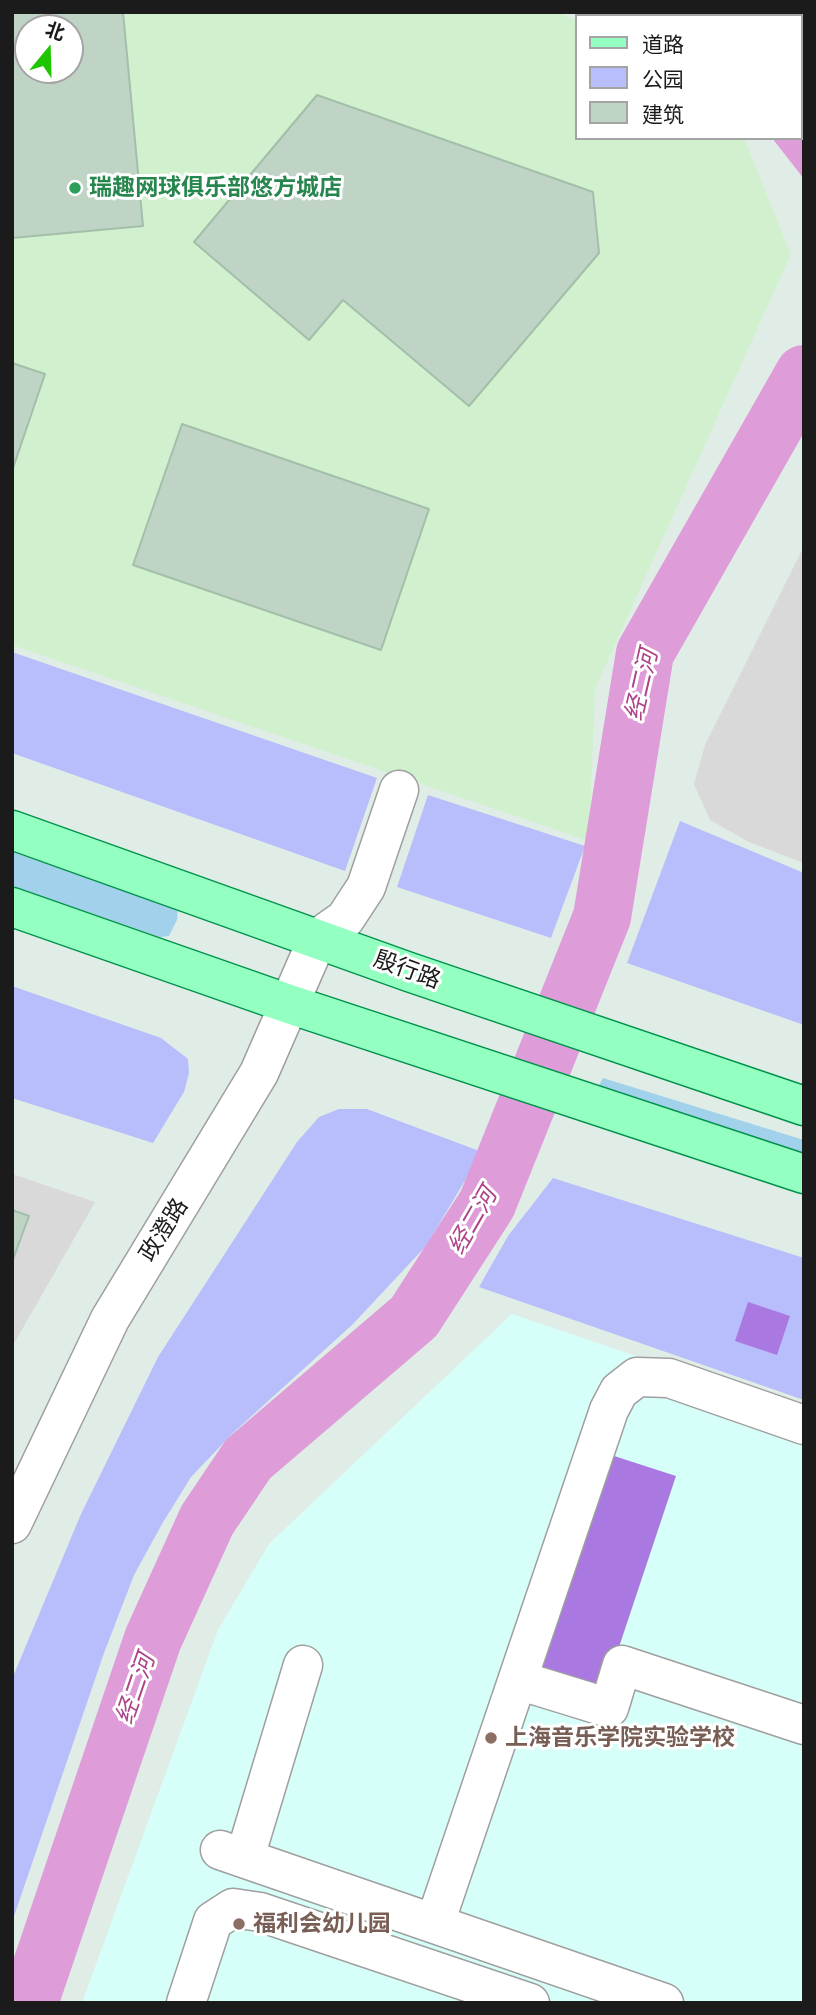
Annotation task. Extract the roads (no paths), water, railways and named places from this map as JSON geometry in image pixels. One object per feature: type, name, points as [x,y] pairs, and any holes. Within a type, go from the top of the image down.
[{"type":"main road","name":"殷行路","points":[[12,830],[409,972],[804,1107]]},
{"type":"main road","points":[[12,907],[289,1004],[804,1174]]},
{"type":"street","points":[[318,938],[345,919],[366,887],[399,790]]},
{"type":"street","name":"政澄路","points":[[12,1524],[110,1319],[259,1073],[318,938]]},
{"type":"street","points":[[435,1923],[609,1410],[627,1382],[637,1377],[669,1378],[804,1426]]},
{"type":"street","points":[[303,1665],[232,1854],[664,2003]]},
{"type":"street","points":[[518,1680],[609,1707],[622,1665],[804,1725]]},
{"type":"street","points":[[186,2003],[213,1921],[233,1908],[260,1912],[530,2003]]},
{"type":"waterway","points":[[715,12],[720,14]]},
{"type":"waterway","name":"经二河","points":[[29,2003],[153,1639],[207,1520],[248,1459],[414,1317],[487,1204],[602,917],[645,653],[804,374]]},
{"type":"place","name":"瑞趣网球俱乐部悠方城店","points":[[75,188]]},
{"type":"place","name":"上海音乐学院实验学校","points":[[491,1738]]},
{"type":"place","name":"福利会幼儿园","points":[[239,1924]]}]
